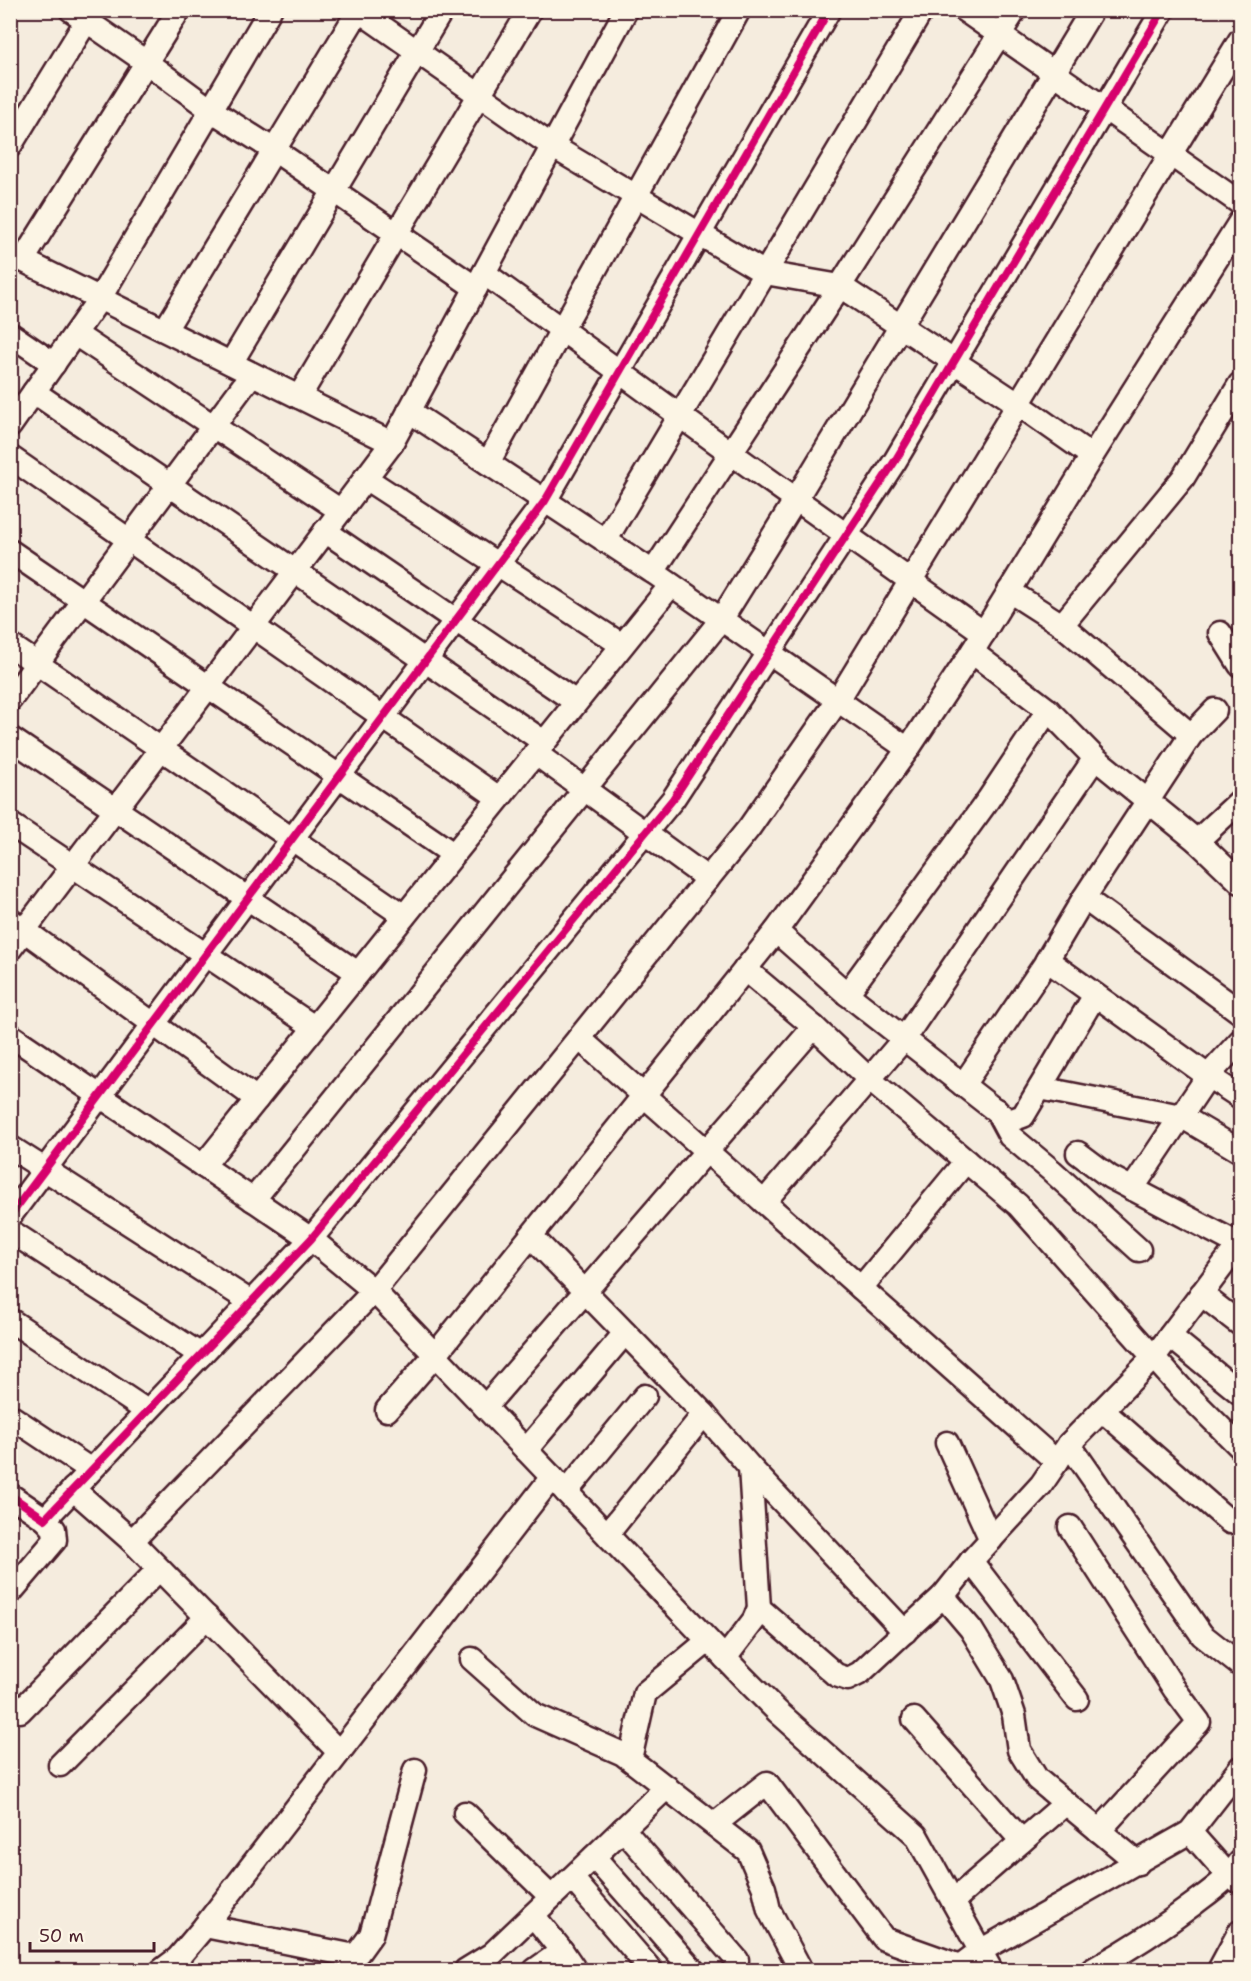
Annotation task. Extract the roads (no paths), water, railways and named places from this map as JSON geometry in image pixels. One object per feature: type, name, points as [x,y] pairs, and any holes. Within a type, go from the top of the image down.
[{"type":"street","points":[[178,10],[17,257],[392,443]]},
{"type":"street","points":[[11,423],[100,298],[270,10]]},
{"type":"street","points":[[231,363],[442,10]]},
{"type":"street","points":[[299,397],[530,10]]},
{"type":"street","points":[[10,949],[17,925],[73,866],[392,443],[626,10]]},
{"type":"street","points":[[488,463],[739,10]]},
{"type":"street","points":[[10,1216],[545,501],[829,10]]},
{"type":"street","points":[[605,541],[922,10]]},
{"type":"street","points":[[964,10],[1171,154],[1237,193]]},
{"type":"street","points":[[202,1166],[622,645],[731,453],[1016,10]]},
{"type":"street","points":[[253,1200],[721,620],[1092,10]]},
{"type":"street","points":[[45,1519],[311,1239],[673,799],[895,461],[1163,10]]},
{"type":"street","points":[[165,330],[359,11],[552,146],[765,273],[840,286],[1092,456]]},
{"type":"street","points":[[10,146],[84,14],[211,110],[397,234],[480,280],[561,330],[984,633]]},
{"type":"street","points":[[132,1541],[374,1291],[750,828],[838,700],[1240,40]]},
{"type":"street","points":[[387,1410],[435,1355],[776,931],[908,749],[984,633],[1092,456],[1240,222]]},
{"type":"street","points":[[10,333],[54,364]]},
{"type":"street","points":[[75,334],[341,511]]},
{"type":"street","points":[[10,700],[252,374]]},
{"type":"street","points":[[1062,625],[1183,478],[1240,384]]},
{"type":"street","points":[[34,392],[426,661],[539,748],[585,789],[708,879]]},
{"type":"street","points":[[409,411],[662,578],[908,749]]},
{"type":"street","points":[[10,457],[499,798]]},
{"type":"street","points":[[366,478],[622,645]]},
{"type":"street","points":[[325,531],[576,702]]},
{"type":"street","points":[[10,551],[453,854]]},
{"type":"street","points":[[1009,591],[1062,625],[1191,735]]},
{"type":"street","points":[[1220,633],[1240,664]]},
{"type":"street","points":[[10,645],[404,916]]},
{"type":"street","points":[[972,652],[1048,710],[1095,758],[1197,841],[1240,882]]},
{"type":"street","points":[[847,994],[988,800],[1048,710]]},
{"type":"street","points":[[963,1086],[1047,960],[1084,898],[1191,735],[1215,710]]},
{"type":"street","points":[[10,738],[358,973]]},
{"type":"street","points":[[764,1202],[903,1040],[1095,758]]},
{"type":"street","points":[[1197,841],[1240,801]]},
{"type":"street","points":[[10,824],[314,1027]]},
{"type":"street","points":[[1084,898],[1240,1012]]},
{"type":"street","points":[[17,925],[257,1099]]},
{"type":"street","points":[[776,931],[903,1040],[1009,1121],[1023,1116],[1095,995]]},
{"type":"street","points":[[1047,960],[1240,1097]]},
{"type":"street","points":[[745,969],[1018,1205],[1154,1357],[1240,1447]]},
{"type":"street","points":[[485,1407],[814,1027]]},
{"type":"street","points":[[10,1035],[311,1239],[374,1291],[724,1658],[778,1712],[916,1835],[985,1961]]},
{"type":"street","points":[[579,1038],[861,1288],[1063,1453],[1202,1635],[1240,1665]]},
{"type":"street","points":[[1132,1189],[1208,1076],[1240,1041]]},
{"type":"street","points":[[1040,1088],[1181,1116],[1240,1151]]},
{"type":"street","points":[[996,1110],[1010,1136],[1139,1250]]},
{"type":"street","points":[[10,1147],[250,1302]]},
{"type":"street","points":[[759,1608],[836,1675],[848,1679],[860,1673],[943,1596],[971,1561],[1041,1485],[1063,1453],[1154,1357],[1240,1244],[1110,1177],[1078,1153]]},
{"type":"street","points":[[861,1288],[966,1161]]},
{"type":"street","points":[[10,1231],[201,1355]]},
{"type":"street","points":[[531,1236],[704,1414],[750,1467],[905,1632]]},
{"type":"street","points":[[1201,1294],[1240,1324]]},
{"type":"street","points":[[10,1320],[147,1411]]},
{"type":"street","points":[[526,1450],[625,1333]]},
{"type":"street","points":[[1170,1335],[1240,1393]]},
{"type":"street","points":[[162,1971],[178,1958],[205,1926],[339,1752],[559,1484],[645,1396]]},
{"type":"street","points":[[1102,1410],[1230,1522]]},
{"type":"street","points":[[609,1537],[613,1527],[704,1414]]},
{"type":"street","points":[[10,1416],[91,1470]]},
{"type":"street","points":[[947,1443],[991,1540]]},
{"type":"street","points":[[724,1658],[754,1620],[759,1608],[750,1467]]},
{"type":"street","points":[[73,1489],[132,1541],[339,1752]]},
{"type":"street","points":[[10,1495],[45,1519],[54,1528],[55,1540],[10,1593]]},
{"type":"street","points":[[1071,1527],[1175,1690],[1199,1722],[1099,1831]]},
{"type":"street","points":[[971,1561],[1077,1699]]},
{"type":"street","points":[[20,1712],[159,1569]]},
{"type":"street","points":[[943,1596],[971,1629],[1002,1680],[1014,1715],[1019,1750],[1037,1779],[1138,1863]]},
{"type":"street","points":[[60,1765],[207,1617]]},
{"type":"street","points":[[630,1759],[645,1692],[708,1641]]},
{"type":"street","points":[[472,1659],[535,1715],[623,1754],[748,1851],[764,1888],[769,1910],[801,1971]]},
{"type":"street","points":[[914,1719],[1022,1841]]},
{"type":"street","points":[[715,1824],[767,1783],[884,1940],[960,1966],[985,1961],[1190,1832],[1240,1768]]},
{"type":"street","points":[[205,1926],[350,1955],[358,1953],[371,1935],[415,1770]]},
{"type":"street","points":[[466,1971],[492,1954],[668,1787]]},
{"type":"street","points":[[953,1901],[1066,1803]]},
{"type":"street","points":[[465,1813],[552,1897]]},
{"type":"street","points":[[623,1828],[737,1960]]},
{"type":"street","points":[[1092,1971],[1126,1952],[1237,1874],[1190,1832]]},
{"type":"street","points":[[594,1857],[693,1971]]},
{"type":"street","points":[[572,1878],[651,1971]]},
{"type":"street","points":[[533,1915],[575,1971]]},
{"type":"street","points":[[1220,1971],[1240,1932]]},
{"type":"street","points":[[535,1971],[562,1951]]}]
